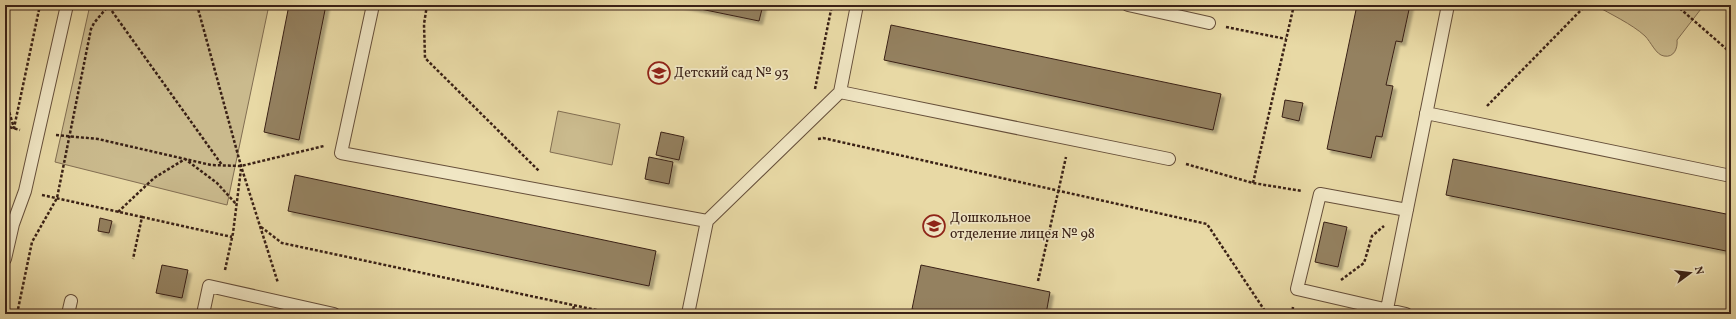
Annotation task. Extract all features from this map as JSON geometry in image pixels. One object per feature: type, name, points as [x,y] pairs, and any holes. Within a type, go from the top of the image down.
[{"type":"lane","points":[[5,259],[13,224],[26,191],[67,5]]},
{"type":"lane","points":[[373,5],[341,153],[707,221]]},
{"type":"lane","points":[[688,314],[707,221],[840,92],[857,5]]},
{"type":"lane","points":[[1128,5],[1208,23]]},
{"type":"lane","points":[[1387,310],[1448,5]]},
{"type":"lane","points":[[840,92],[1169,159]]},
{"type":"lane","points":[[1426,113],[1731,176]]},
{"type":"lane","points":[[1406,314],[1297,289],[1320,194],[1407,210]]},
{"type":"lane","points":[[203,314],[209,286],[334,314]]},
{"type":"lane","points":[[68,314],[71,301]]},
{"type":"path","points":[[14,128],[40,5]]},
{"type":"path","points":[[197,5],[241,166],[285,303]]},
{"type":"path","points":[[427,5],[424,24],[425,58],[541,173]]},
{"type":"path","points":[[814,93],[832,5]]},
{"type":"path","points":[[1253,183],[1294,5]]},
{"type":"path","points":[[1472,122],[1586,5]]},
{"type":"path","points":[[1676,5],[1731,52]]},
{"type":"path","points":[[17,314],[32,242],[57,198],[91,29],[108,6],[223,166]]},
{"type":"path","points":[[1208,23],[1286,39]]},
{"type":"path","points":[[5,98],[14,128]]},
{"type":"path","points":[[5,126],[38,134],[98,139],[211,165],[223,166],[241,166],[343,142]]},
{"type":"path","points":[[816,140],[823,138],[1207,224],[1267,314]]},
{"type":"path","points":[[1038,281],[1070,139]]},
{"type":"path","points":[[185,159],[217,184],[236,205]]},
{"type":"path","points":[[118,212],[154,178],[185,159]]},
{"type":"path","points":[[1169,159],[1253,183],[1320,194]]},
{"type":"path","points":[[209,286],[226,269],[232,237],[241,166]]},
{"type":"path","points":[[26,191],[232,237]]},
{"type":"path","points":[[1338,283],[1364,263],[1372,236],[1407,210]]},
{"type":"path","points":[[133,259],[142,217]]},
{"type":"path","points":[[261,227],[282,244],[615,314]]},
{"type":"path","points":[[572,314],[574,306]]},
{"type":"path","points":[[601,314],[607,312]]},
{"type":"shaded area","points":[[90,5],[269,5],[227,205],[55,162]]},
{"type":"shaded area","points":[[1595,5],[1704,5],[1677,40],[1675,52],[1664,56],[1658,53],[1645,36],[1634,27]]},
{"type":"shaded area","points":[[558,111],[620,124],[612,165],[550,152]]},
{"type":"building","points":[[289,5],[326,5],[299,140],[264,132]]},
{"type":"building","points":[[681,5],[763,5],[759,21]]},
{"type":"building","points":[[1357,5],[1410,5],[1402,42],[1396,41],[1386,85],[1393,86],[1382,137],[1376,136],[1371,158],[1327,149]]},
{"type":"building","points":[[891,25],[1221,94],[1213,130],[884,60]]},
{"type":"building","points":[[1285,100],[1303,103],[1299,121],[1282,117]]},
{"type":"building","points":[[661,132],[684,137],[679,160],[656,155]]},
{"type":"building","points":[[649,157],[673,162],[669,184],[645,179]]},
{"type":"building","points":[[1453,159],[1731,215],[1731,252],[1446,195]]},
{"type":"building","points":[[295,175],[656,251],[649,286],[288,211]]},
{"type":"building","points":[[100,218],[112,221],[109,233],[98,231]]},
{"type":"building","points":[[1324,222],[1347,227],[1338,267],[1315,262]]},
{"type":"building","points":[[162,265],[188,270],[182,298],[156,293]]},
{"type":"building","points":[[921,265],[1050,292],[1046,314],[935,314],[912,309]]},
{"type":"place","name":"Детский сад № 93","points":[[659,73]]},
{"type":"place","name":"Дошкольное отделение лицея № 98","points":[[934,226]]}]
